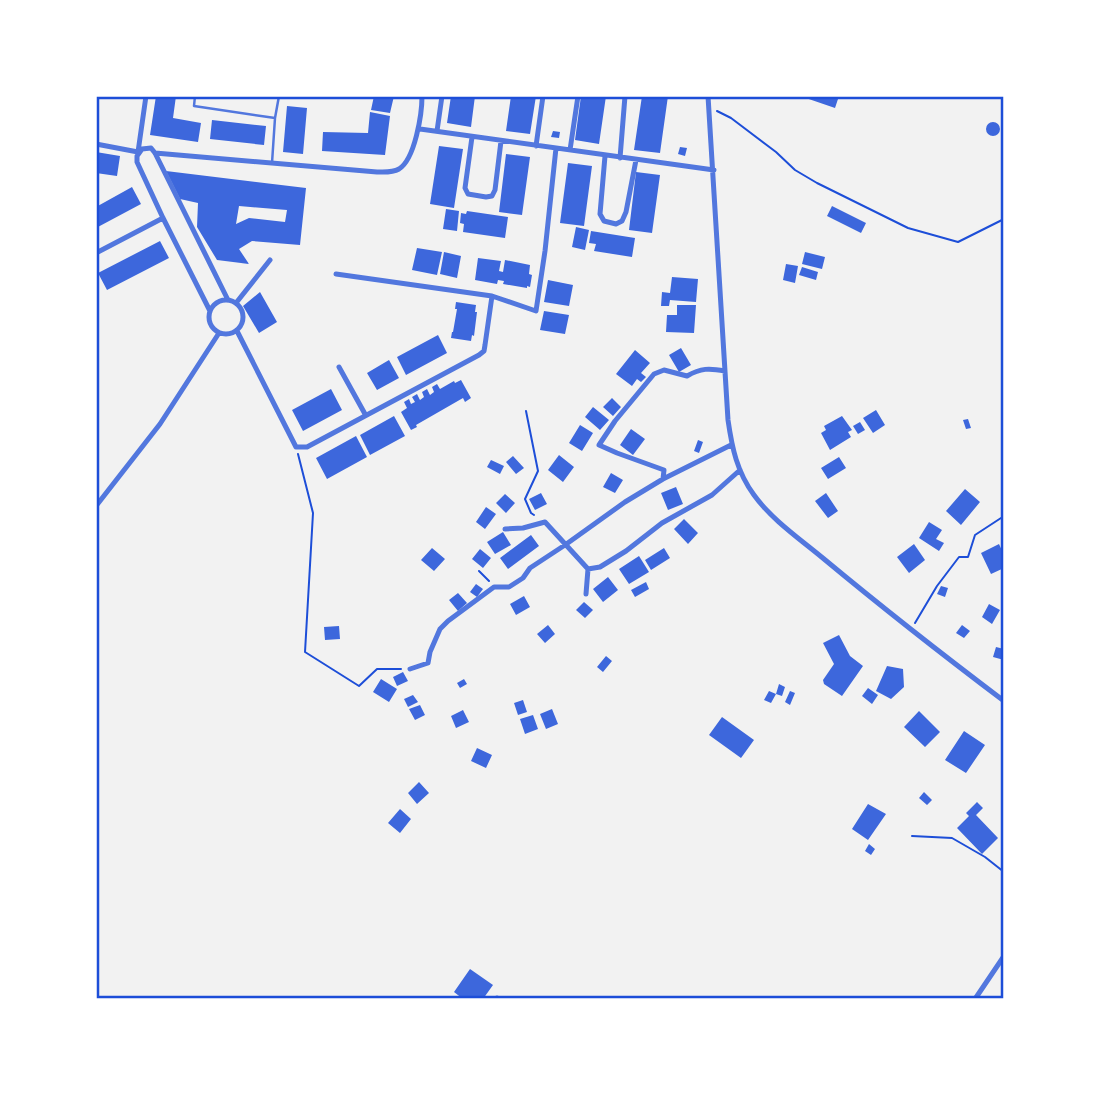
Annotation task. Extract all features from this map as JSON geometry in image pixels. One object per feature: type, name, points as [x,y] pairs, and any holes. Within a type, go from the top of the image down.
[{"type":"street","points":[[146,96],[137,162],[210,311],[210,324],[213,329],[228,335],[237,331],[243,322],[243,312],[236,303],[228,300],[217,302],[210,311]]},
{"type":"street","points":[[155,153],[392,172],[406,163],[419,129],[422,96]]},
{"type":"street","points":[[437,131],[442,96]]},
{"type":"street","points":[[536,146],[542,96]]},
{"type":"street","points":[[570,150],[578,96]]},
{"type":"street","points":[[620,158],[625,96]]},
{"type":"street","points":[[708,96],[725,371],[732,445],[740,470],[753,494],[766,510],[911,630],[1004,701]]},
{"type":"street","points":[[419,129],[714,170]]},
{"type":"street","points":[[472,137],[465,188],[468,194],[486,197],[492,196],[495,190],[501,141]]},
{"type":"street","points":[[96,144],[138,152],[146,147],[151,148],[228,300]]},
{"type":"street","points":[[336,274],[492,296],[536,311],[556,148]]},
{"type":"street","points":[[605,156],[600,214],[604,221],[616,223],[622,221],[626,212],[636,160]]},
{"type":"street","points":[[96,253],[163,218]]},
{"type":"street","points":[[236,303],[270,260]]},
{"type":"street","points":[[237,331],[296,447],[307,447],[484,351],[492,296]]},
{"type":"street","points":[[96,506],[160,424],[219,333]]},
{"type":"street","points":[[340,367],[365,414]]},
{"type":"street","points":[[663,479],[664,470],[599,445],[654,374],[664,370],[687,376],[698,369],[709,368],[725,371]]},
{"type":"street","points":[[410,669],[428,663],[440,629],[494,587],[509,587],[523,578],[530,568],[625,502],[663,479],[732,445]]},
{"type":"street","points":[[588,569],[600,567],[663,523],[712,495],[740,470]]},
{"type":"street","points":[[505,529],[523,528],[545,522],[588,569],[586,594]]},
{"type":"street","points":[[975,999],[1004,956]]},
{"type":"lane","points":[[195,96],[194,106],[275,118]]},
{"type":"lane","points":[[272,163],[279,96]]},
{"type":"path","points":[[709,107],[731,118],[795,170],[908,228],[958,243],[1004,219]]},
{"type":"path","points":[[526,411],[538,471],[525,499],[531,513],[545,522]]},
{"type":"path","points":[[296,447],[313,513],[306,652],[359,686],[377,669],[410,669]]},
{"type":"path","points":[[911,630],[937,586],[959,557],[968,557],[975,535],[1001,518]]},
{"type":"path","points":[[479,570],[494,587]]},
{"type":"path","points":[[912,836],[952,838],[985,857],[1004,872]]},
{"type":"building","points":[[156,96],[176,96],[173,118],[201,123],[198,142],[150,135]]},
{"type":"building","points":[[374,96],[394,96],[390,113],[371,110]]},
{"type":"building","points":[[451,96],[475,96],[471,127],[447,123]]},
{"type":"building","points":[[511,96],[536,96],[530,134],[506,131]]},
{"type":"building","points":[[581,96],[606,96],[599,144],[575,140]]},
{"type":"building","points":[[642,96],[668,96],[660,153],[634,150]]},
{"type":"building","points":[[800,96],[839,96],[835,108]]},
{"type":"building","points":[[287,106],[307,108],[303,154],[283,152]]},
{"type":"building","points":[[370,112],[390,116],[385,155],[322,151],[323,132],[368,133]]},
{"type":"building","points":[[212,120],[266,126],[264,145],[210,139]]},
{"type":"building","points":[[993,122],[998,124],[998,134],[993,136],[988,134],[986,129],[988,124]]},
{"type":"building","points":[[553,131],[560,132],[559,138],[551,137]]},
{"type":"building","points":[[439,146],[463,149],[454,208],[430,204]]},
{"type":"building","points":[[680,147],[687,148],[685,156],[678,154]]},
{"type":"building","points":[[96,152],[120,156],[117,176],[96,173]]},
{"type":"building","points":[[506,154],[530,157],[522,215],[499,212]]},
{"type":"building","points":[[568,163],[592,166],[584,226],[560,223]]},
{"type":"building","points":[[166,171],[306,188],[300,245],[252,241],[239,249],[249,264],[217,260],[197,227],[198,203],[180,199]],"holes":[[[239,206],[287,210],[285,222],[249,218],[236,224]]]},
{"type":"building","points":[[636,172],[660,175],[652,233],[629,230]]},
{"type":"building","points":[[132,187],[141,204],[96,228],[96,207]]},
{"type":"building","points":[[832,206],[866,223],[861,233],[827,216]]},
{"type":"building","points":[[446,209],[459,211],[457,231],[443,229]]},
{"type":"building","points":[[467,211],[508,217],[505,238],[463,232],[461,213],[466,214]]},
{"type":"building","points":[[576,227],[589,230],[585,250],[572,247]]},
{"type":"building","points":[[591,231],[635,238],[632,257],[594,251],[596,244],[589,243]]},
{"type":"building","points":[[160,241],[169,258],[107,290],[98,273]]},
{"type":"building","points":[[417,248],[442,252],[437,275],[412,270]]},
{"type":"building","points":[[444,252],[461,256],[457,278],[440,274]]},
{"type":"building","points":[[805,252],[825,257],[822,269],[802,264]]},
{"type":"building","points":[[478,258],[501,261],[499,271],[503,272],[505,260],[530,265],[530,287],[503,284],[504,281],[498,280],[497,284],[475,280]]},
{"type":"building","points":[[786,264],[798,266],[795,283],[783,280]]},
{"type":"building","points":[[802,267],[818,272],[816,280],[799,275]]},
{"type":"building","points":[[672,277],[698,279],[696,302],[670,300],[669,306],[661,306],[662,292],[670,293]]},
{"type":"building","points":[[548,280],[573,285],[569,306],[544,302]]},
{"type":"building","points":[[260,292],[277,322],[259,333],[243,306]]},
{"type":"building","points":[[456,302],[476,305],[474,336],[472,335],[471,341],[451,338]]},
{"type":"building","points":[[677,305],[696,305],[694,333],[666,332],[667,315],[677,315]]},
{"type":"building","points":[[544,311],[569,315],[565,334],[540,330]]},
{"type":"building","points":[[438,335],[447,353],[406,375],[397,357]]},
{"type":"building","points":[[681,348],[691,365],[679,372],[669,355]]},
{"type":"building","points":[[635,350],[650,363],[641,373],[646,377],[641,382],[637,379],[632,386],[616,374]]},
{"type":"building","points":[[389,360],[399,378],[377,390],[367,373]]},
{"type":"building","points":[[461,380],[471,398],[465,402],[463,398],[411,430],[401,412],[407,408],[404,402],[409,399],[411,404],[415,402],[412,397],[417,394],[420,400],[424,397],[422,392],[427,389],[430,395],[434,392],[432,387],[437,384],[440,389]]},
{"type":"building","points":[[331,389],[342,410],[303,431],[292,410]]},
{"type":"building","points":[[612,398],[621,407],[613,416],[603,407]]},
{"type":"building","points":[[593,407],[609,420],[600,430],[585,417]]},
{"type":"building","points":[[876,410],[885,425],[873,433],[863,418]]},
{"type":"building","points":[[394,416],[405,436],[370,455],[360,435]]},
{"type":"building","points":[[842,416],[852,430],[848,432],[851,437],[830,450],[821,433],[826,430],[824,426]]},
{"type":"building","points":[[968,419],[971,428],[966,429],[963,420]]},
{"type":"building","points":[[860,422],[865,430],[858,434],[853,426]]},
{"type":"building","points":[[580,425],[593,433],[582,451],[569,443]]},
{"type":"building","points":[[631,429],[645,439],[633,455],[620,445]]},
{"type":"building","points":[[356,436],[367,457],[327,479],[316,458]]},
{"type":"building","points":[[698,440],[703,442],[699,453],[694,451]]},
{"type":"building","points":[[559,455],[574,467],[563,482],[548,470]]},
{"type":"building","points":[[513,456],[524,468],[516,474],[506,462]]},
{"type":"building","points":[[839,457],[846,468],[828,479],[821,468]]},
{"type":"building","points":[[491,460],[504,466],[500,474],[487,467]]},
{"type":"building","points":[[611,473],[623,480],[615,493],[603,487]]},
{"type":"building","points":[[676,487],[683,504],[668,510],[661,493]]},
{"type":"building","points":[[965,489],[980,502],[961,525],[946,511]]},
{"type":"building","points":[[541,493],[547,504],[535,510],[529,499]]},
{"type":"building","points":[[826,493],[838,511],[828,518],[815,501]]},
{"type":"building","points":[[505,494],[515,503],[506,513],[496,503]]},
{"type":"building","points":[[486,507],[496,514],[485,529],[476,522]]},
{"type":"building","points":[[684,519],[698,533],[688,544],[674,529]]},
{"type":"building","points":[[929,522],[942,530],[936,539],[944,543],[939,551],[919,538]]},
{"type":"building","points":[[503,532],[511,545],[495,554],[487,542]]},
{"type":"building","points":[[531,535],[539,546],[508,569],[500,558]]},
{"type":"building","points":[[914,544],[925,560],[909,573],[897,557]]},
{"type":"building","points":[[999,544],[1004,555],[1004,568],[991,574],[981,553]]},
{"type":"building","points":[[432,548],[445,559],[434,571],[421,560]]},
{"type":"building","points":[[664,548],[670,558],[651,570],[645,560]]},
{"type":"building","points":[[480,549],[491,558],[483,568],[472,559]]},
{"type":"building","points":[[639,556],[649,572],[629,584],[619,569]]},
{"type":"building","points":[[608,577],[618,590],[603,602],[593,589]]},
{"type":"building","points":[[646,582],[649,589],[635,597],[631,590]]},
{"type":"building","points":[[476,584],[483,589],[477,597],[470,592]]},
{"type":"building","points":[[941,586],[948,588],[945,597],[937,594]]},
{"type":"building","points":[[458,593],[467,603],[458,611],[449,600]]},
{"type":"building","points":[[524,596],[530,607],[516,615],[510,604]]},
{"type":"building","points":[[584,602],[593,610],[585,618],[576,610]]},
{"type":"building","points":[[989,604],[1000,610],[992,624],[982,617]]},
{"type":"building","points":[[548,625],[555,634],[545,643],[537,634]]},
{"type":"building","points":[[962,625],[970,631],[964,638],[956,633]]},
{"type":"building","points":[[339,626],[340,639],[325,640],[324,627]]},
{"type":"building","points":[[839,635],[850,656],[863,666],[842,696],[824,684],[823,680],[834,664],[823,643]]},
{"type":"building","points":[[996,647],[1004,649],[1004,660],[993,657]]},
{"type":"building","points":[[606,656],[612,661],[603,672],[597,667]]},
{"type":"building","points":[[887,666],[903,669],[904,687],[891,699],[876,691]]},
{"type":"building","points":[[403,672],[408,681],[397,686],[393,677]]},
{"type":"building","points":[[381,679],[397,689],[389,702],[373,692]]},
{"type":"building","points":[[464,679],[467,684],[460,688],[457,683]]},
{"type":"building","points":[[779,684],[785,687],[782,696],[776,694]]},
{"type":"building","points":[[868,688],[878,695],[872,704],[862,696]]},
{"type":"building","points":[[769,691],[776,694],[771,703],[764,700]]},
{"type":"building","points":[[790,691],[795,693],[790,705],[785,702]]},
{"type":"building","points":[[413,695],[418,702],[408,707],[404,699]]},
{"type":"building","points":[[523,700],[527,712],[518,715],[514,703]]},
{"type":"building","points":[[420,705],[425,715],[415,720],[409,709]]},
{"type":"building","points":[[552,709],[558,724],[546,729],[540,714]]},
{"type":"building","points":[[463,710],[469,722],[456,728],[451,716]]},
{"type":"building","points":[[919,711],[940,732],[925,747],[904,727]]},
{"type":"building","points":[[533,715],[538,729],[525,734],[520,719]]},
{"type":"building","points":[[722,717],[754,740],[741,758],[709,735]]},
{"type":"building","points":[[964,731],[985,745],[966,773],[945,760]]},
{"type":"building","points":[[477,748],[492,755],[486,768],[471,761]]},
{"type":"building","points":[[419,782],[429,793],[417,804],[408,793]]},
{"type":"building","points":[[924,792],[932,800],[927,805],[919,798]]},
{"type":"building","points":[[977,802],[983,808],[976,815],[998,838],[982,854],[957,828],[969,816],[966,813]]},
{"type":"building","points":[[868,804],[886,814],[868,840],[852,829]]},
{"type":"building","points":[[400,809],[411,819],[400,833],[388,823]]},
{"type":"building","points":[[869,844],[875,849],[871,855],[865,851]]},
{"type":"building","points":[[470,969],[493,985],[483,999],[463,999],[454,992]]}]
